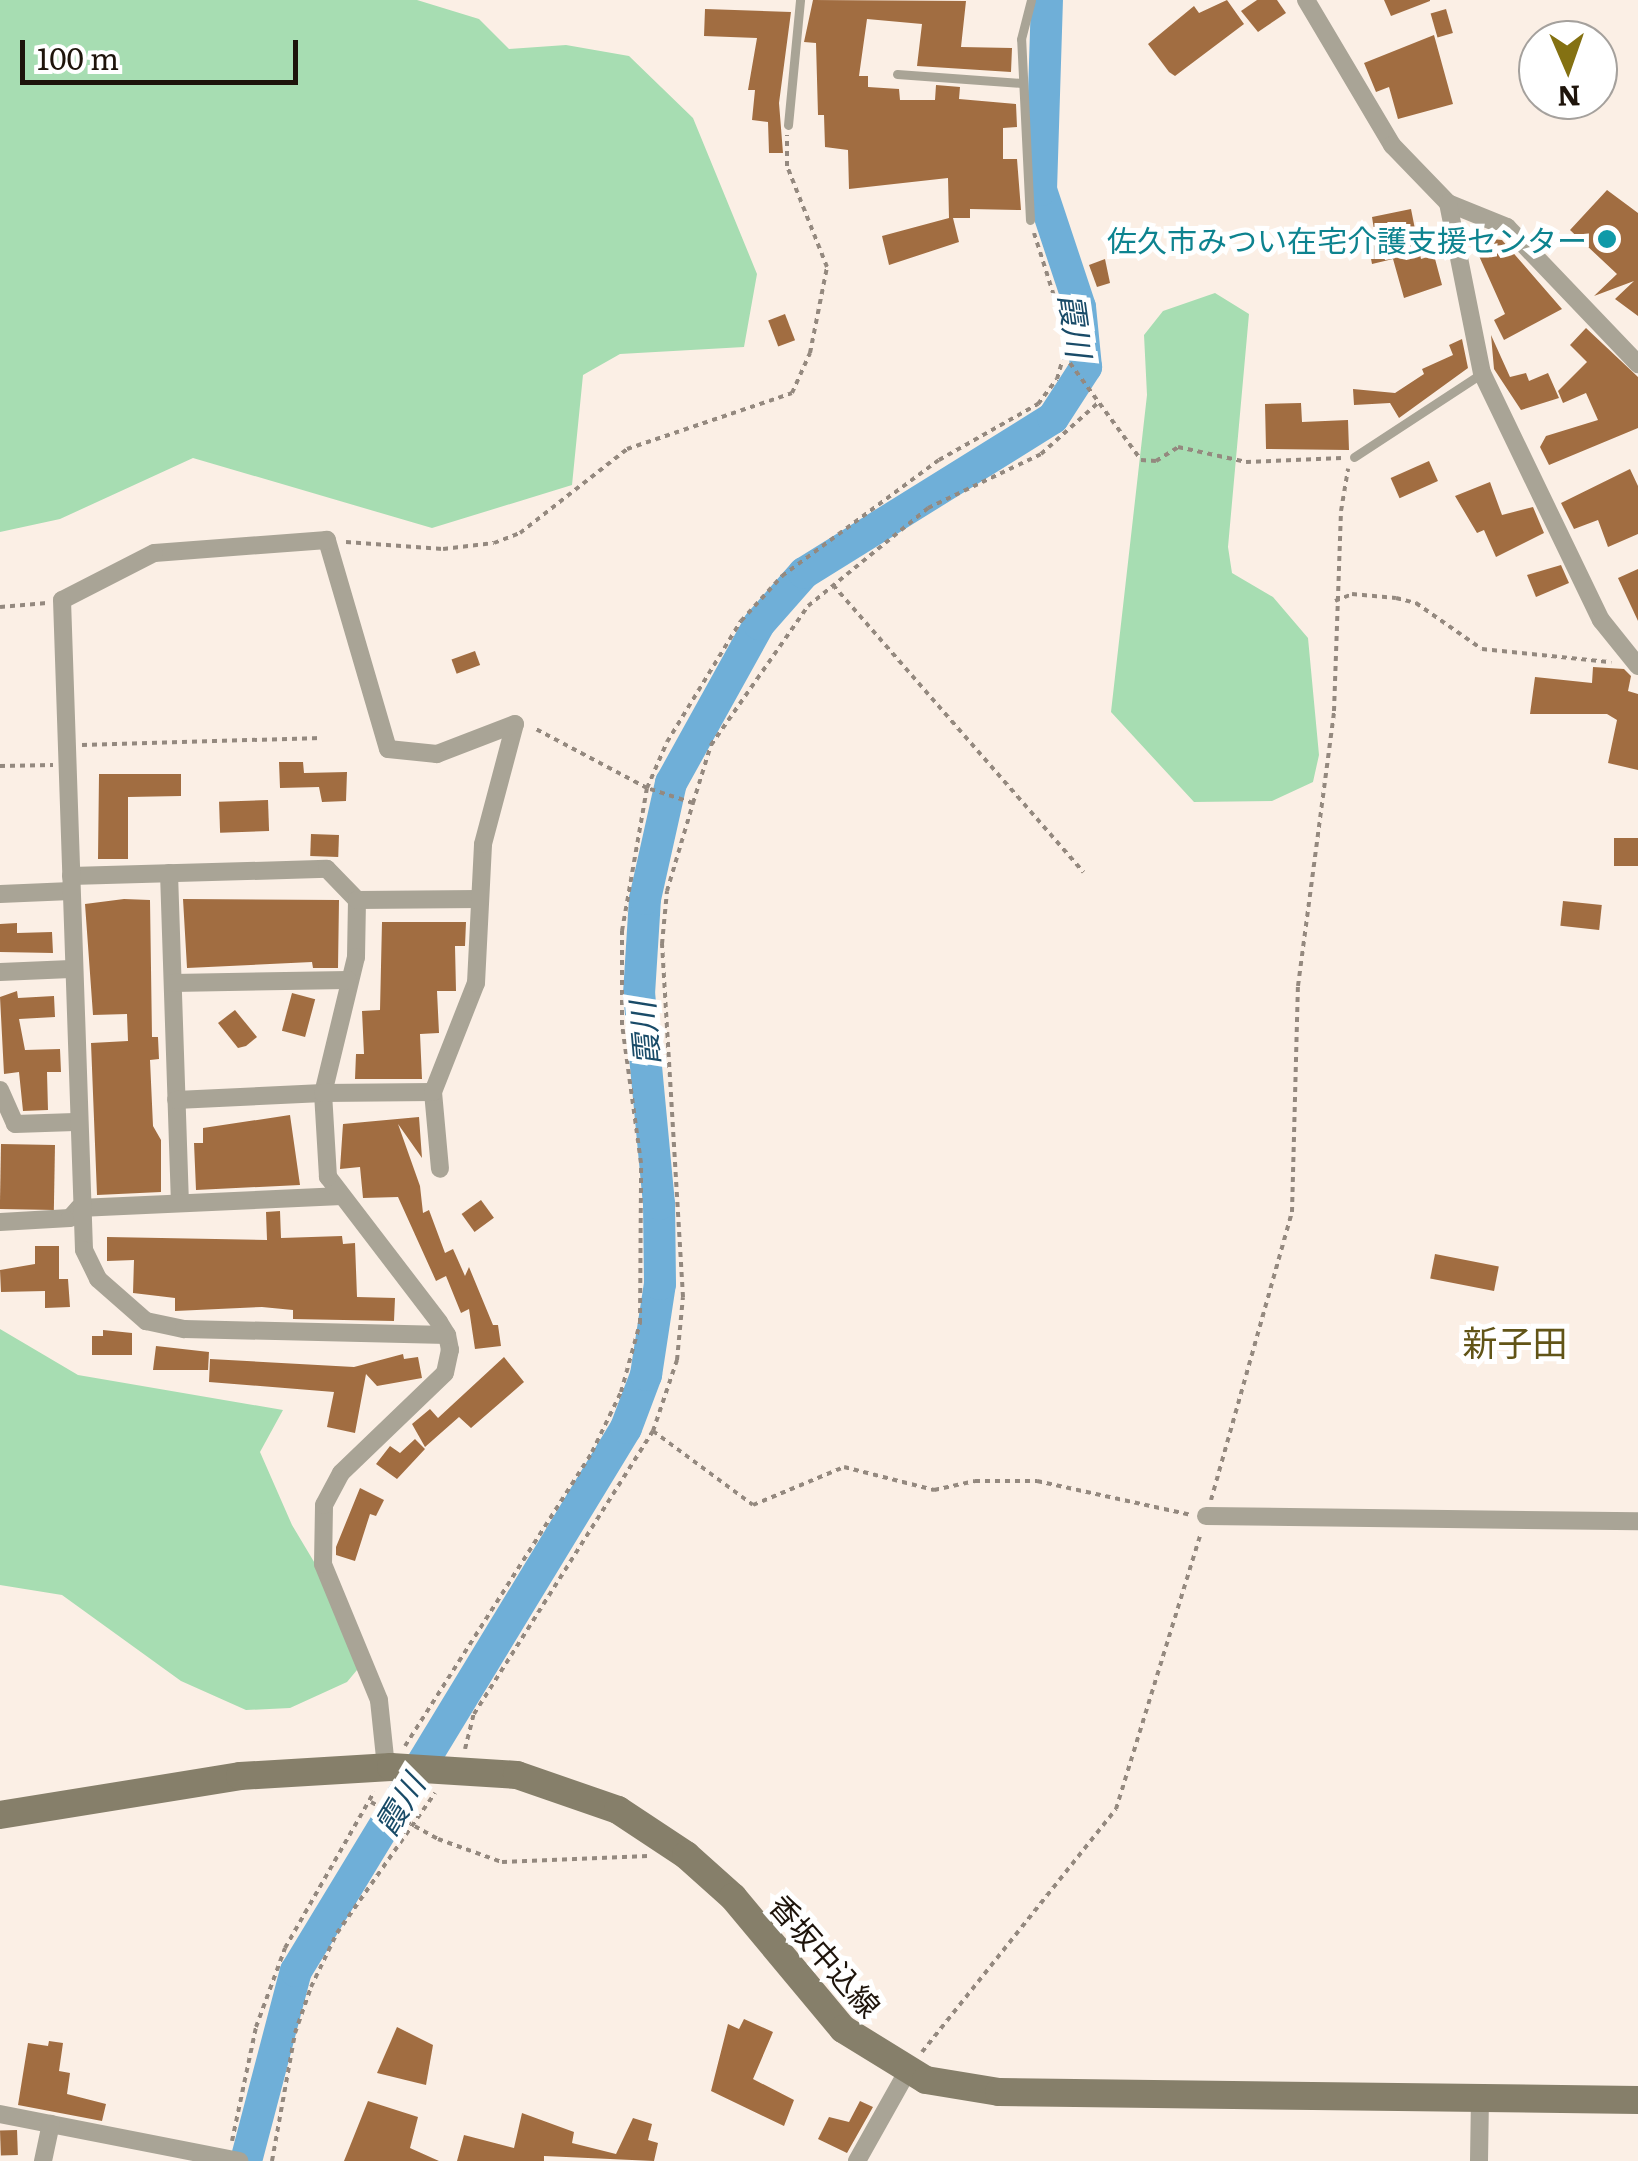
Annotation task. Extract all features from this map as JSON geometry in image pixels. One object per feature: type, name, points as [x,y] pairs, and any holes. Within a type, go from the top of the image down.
[{"type":"main road","name":"香坂中込線","points":[[0,1814],[240,1776],[388,1767],[451,1768],[574,1791],[618,1810],[680,1850],[733,1897],[843,2030],[906,2072],[999,2092],[1638,2100]]},
{"type":"street","points":[[1306,0],[1392,145],[1448,203],[1507,227],[1638,364]]},
{"type":"street","points":[[1448,203],[1482,373],[1601,620],[1634,662]]},
{"type":"street","points":[[447,1336],[184,1329],[146,1321],[98,1279],[84,1250],[79,1208],[62,600],[154,553],[327,540],[388,748],[437,754],[515,724]]},
{"type":"street","points":[[440,1169],[433,1092],[476,982],[483,844],[515,724]]},
{"type":"street","points":[[0,894],[169,872],[328,869],[356,900],[356,957],[323,1093],[325,1162],[342,1196],[447,1336],[445,1373],[341,1473],[324,1505],[323,1564],[379,1700],[388,1767]]},
{"type":"street","points":[[169,872],[180,1203]]},
{"type":"street","points":[[356,900],[479,899]]},
{"type":"street","points":[[0,972],[71,970]]},
{"type":"street","points":[[173,983],[348,980]]},
{"type":"street","points":[[0,1090],[15,1124],[75,1122]]},
{"type":"street","points":[[176,1100],[433,1092]]},
{"type":"street","points":[[0,1222],[70,1218],[79,1208],[342,1196]]},
{"type":"street","points":[[1206,1516],[1638,1521]]},
{"type":"street","points":[[857,2161],[906,2072]]},
{"type":"street","points":[[1479,2161],[1480,2098]]},
{"type":"street","points":[[0,2114],[231,2160]]},
{"type":"street","points":[[43,2161],[50,2124]]},
{"type":"lane","points":[[788,125],[800,0]]},
{"type":"lane","points":[[1030,220],[1021,38],[1031,0]]},
{"type":"lane","points":[[896,74],[1022,83]]},
{"type":"lane","points":[[1354,457],[1482,373]]},
{"type":"path","points":[[327,540],[443,549],[494,543],[520,533],[627,449],[792,394],[810,353],[828,266],[787,166],[788,125]]},
{"type":"path","points":[[231,2160],[256,2027],[285,1948],[388,1767],[592,1452],[621,1392],[640,1323],[641,1163],[622,1024],[622,931],[647,788],[722,651],[782,576],[939,460],[1038,404],[1057,379],[1065,331],[1030,220]]},
{"type":"path","points":[[906,2072],[1116,1809],[1206,1516],[1292,1212],[1298,986],[1328,767],[1340,511],[1354,457],[1246,462],[1178,448],[1147,462],[1130,450],[1093,390],[1064,355]]},
{"type":"path","points":[[272,2161],[295,2032],[311,1986],[337,1933],[451,1768],[474,1714],[653,1431],[677,1360],[684,1297],[662,944],[667,890],[712,745],[741,696],[797,619],[833,585],[928,508],[1041,454],[1100,401]]},
{"type":"path","points":[[833,585],[1083,872]]},
{"type":"path","points":[[1335,602],[1352,594],[1416,603],[1482,648],[1634,662]]},
{"type":"path","points":[[0,607],[62,600]]},
{"type":"path","points":[[515,724],[531,726],[647,788],[693,803]]},
{"type":"path","points":[[0,766],[67,755],[322,738]]},
{"type":"path","points":[[653,1431],[733,1496],[754,1505],[844,1467],[934,1490],[974,1481],[1037,1481],[1152,1511],[1206,1516]]},
{"type":"path","points":[[371,1802],[411,1826],[502,1862],[680,1850]]},
{"type":"green space","points":[[0,0],[417,0],[479,19],[509,49],[566,45],[629,56],[693,118],[757,274],[744,347],[620,354],[583,375],[572,485],[432,528],[193,458],[60,519],[0,532]]},
{"type":"green space","points":[[1215,293],[1249,314],[1228,547],[1232,573],[1273,597],[1308,638],[1319,755],[1313,782],[1272,801],[1194,802],[1111,712],[1147,395],[1144,335],[1163,311]]},
{"type":"green space","points":[[0,1329],[78,1375],[283,1410],[260,1452],[292,1525],[350,1622],[362,1664],[347,1682],[290,1708],[246,1710],[181,1681],[62,1595],[0,1585]]},
{"type":"building","points":[[813,0],[966,1],[961,47],[1012,48],[1011,72],[917,66],[922,24],[867,19],[859,76],[868,76],[868,87],[899,89],[900,100],[935,100],[936,85],[960,87],[959,99],[1016,104],[1017,127],[1003,128],[1003,159],[1017,159],[1021,210],[970,209],[970,218],[953,218],[959,242],[889,265],[882,236],[949,218],[948,178],[849,189],[848,150],[825,147],[824,115],[818,115],[816,43],[804,42]]},
{"type":"building","points":[[1227,0],[1244,24],[1175,76],[1169,72],[1148,44],[1194,6],[1199,13]]},
{"type":"building","points":[[1257,0],[1277,0],[1286,13],[1258,32],[1241,11]]},
{"type":"building","points":[[1384,0],[1430,0],[1430,1],[1391,16]]},
{"type":"building","points":[[705,9],[791,12],[779,103],[783,153],[769,153],[768,122],[752,120],[755,90],[748,90],[757,38],[704,36]]},
{"type":"building","points":[[1446,9],[1453,33],[1438,37],[1431,13]]},
{"type":"building","points":[[1434,35],[1453,104],[1398,119],[1389,87],[1376,92],[1364,63]]},
{"type":"building","name":"佐久市みつい在宅介護支援センター","points":[[1607,190],[1638,213],[1638,316],[1615,299],[1634,281],[1594,296],[1617,274],[1570,230]]},
{"type":"building","points":[[1411,209],[1421,259],[1434,255],[1442,285],[1404,298],[1393,259],[1372,264],[1367,238],[1375,236],[1372,217]]},
{"type":"building","points":[[1493,239],[1502,240],[1562,309],[1504,340],[1494,320],[1505,314],[1475,247]]},
{"type":"building","points":[[1105,259],[1110,283],[1097,287],[1089,265]]},
{"type":"building","points":[[785,314],[795,340],[778,347],[768,320]]},
{"type":"building","points":[[1586,328],[1638,377],[1638,428],[1549,465],[1540,447],[1546,436],[1598,420],[1586,393],[1563,403],[1558,391],[1587,362],[1570,345]]},
{"type":"building","points":[[1491,335],[1510,377],[1526,373],[1529,381],[1548,373],[1559,398],[1521,410],[1494,369]]},
{"type":"building","points":[[1462,339],[1468,368],[1399,418],[1390,403],[1354,405],[1353,389],[1395,393],[1424,374],[1422,369],[1453,355],[1449,345]]},
{"type":"building","points":[[1301,403],[1302,422],[1348,420],[1349,450],[1266,449],[1265,404]]},
{"type":"building","points":[[1429,461],[1438,481],[1400,498],[1391,478]]},
{"type":"building","points":[[1630,469],[1638,486],[1638,534],[1608,547],[1598,520],[1574,529],[1561,503]]},
{"type":"building","points":[[1490,482],[1502,515],[1533,507],[1544,533],[1496,557],[1484,530],[1477,533],[1455,496]]},
{"type":"building","points":[[1561,565],[1569,583],[1536,597],[1527,575]]},
{"type":"building","points":[[1638,569],[1638,621],[1618,578]]},
{"type":"building","points":[[475,651],[480,665],[457,674],[452,660]]},
{"type":"building","points":[[1593,667],[1624,669],[1631,676],[1628,691],[1638,694],[1638,770],[1608,763],[1617,720],[1607,714],[1530,714],[1535,677],[1592,683]]},
{"type":"building","points":[[279,762],[303,762],[304,773],[347,772],[346,801],[322,802],[319,787],[280,788]]},
{"type":"building","points":[[99,774],[181,774],[181,796],[128,797],[128,859],[98,859]]},
{"type":"building","points":[[268,800],[269,831],[220,833],[219,802]]},
{"type":"building","points":[[311,834],[339,835],[338,857],[310,856]]},
{"type":"building","points":[[1614,838],[1638,838],[1638,866],[1614,866]]},
{"type":"building","points":[[183,899],[339,900],[338,968],[313,968],[312,962],[187,968]]},
{"type":"building","points":[[150,900],[152,1037],[158,1037],[159,1059],[150,1060],[153,1126],[161,1140],[161,1192],[97,1195],[91,1043],[128,1041],[127,1014],[93,1015],[85,904]]},
{"type":"building","points":[[1563,901],[1602,905],[1599,930],[1560,926]]},
{"type":"building","points":[[382,922],[466,922],[465,946],[455,946],[456,991],[437,991],[439,1033],[420,1034],[422,1079],[355,1079],[356,1054],[364,1054],[362,1011],[380,1010]]},
{"type":"building","points":[[17,923],[17,933],[52,932],[53,953],[0,952],[0,924]]},
{"type":"building","points":[[17,991],[18,998],[54,996],[55,1017],[19,1019],[25,1050],[60,1049],[61,1072],[47,1072],[48,1110],[23,1111],[19,1072],[4,1074],[0,997]]},
{"type":"building","points":[[292,993],[315,999],[305,1037],[282,1031]]},
{"type":"building","points":[[235,1010],[257,1037],[238,1048],[218,1023]]},
{"type":"building","points":[[290,1115],[300,1185],[196,1190],[194,1143],[203,1143],[203,1128]]},
{"type":"building","points":[[419,1117],[422,1158],[398,1124],[420,1186],[423,1213],[429,1210],[445,1253],[453,1249],[465,1276],[469,1267],[493,1325],[498,1325],[501,1346],[475,1349],[469,1309],[461,1313],[446,1276],[436,1281],[398,1197],[363,1198],[360,1167],[340,1169],[343,1124]]},
{"type":"building","points":[[1,1144],[55,1145],[54,1210],[0,1209]]},
{"type":"building","points":[[481,1200],[494,1218],[475,1232],[462,1214]]},
{"type":"building","points":[[280,1211],[281,1238],[342,1236],[343,1244],[355,1243],[357,1297],[395,1298],[394,1321],[293,1319],[293,1310],[262,1307],[175,1311],[175,1298],[133,1293],[134,1260],[107,1261],[107,1237],[267,1240],[266,1212]]},
{"type":"building","points":[[35,1246],[59,1246],[59,1279],[68,1279],[70,1307],[45,1308],[45,1291],[1,1292],[0,1270],[35,1264]]},
{"type":"building","points":[[1435,1254],[1499,1266],[1494,1291],[1430,1279]]},
{"type":"building","points":[[103,1330],[132,1333],[132,1355],[92,1355],[92,1336],[103,1336]]},
{"type":"building","points":[[156,1346],[209,1352],[208,1370],[153,1370]]},
{"type":"building","points":[[403,1354],[404,1359],[418,1357],[422,1378],[377,1386],[366,1374],[355,1433],[327,1427],[334,1392],[209,1382],[210,1359],[354,1367]]},
{"type":"building","points":[[504,1357],[524,1382],[471,1428],[459,1417],[425,1447],[412,1424],[430,1409],[438,1418]]},
{"type":"building","points":[[415,1439],[425,1449],[397,1479],[376,1464],[390,1446],[400,1453]]},
{"type":"building","points":[[360,1488],[384,1500],[376,1516],[370,1514],[355,1561],[336,1555],[336,1547]]},
{"type":"building","points":[[744,2019],[773,2032],[753,2079],[794,2100],[784,2126],[711,2091],[728,2024],[739,2029]]},
{"type":"building","points":[[397,2027],[433,2045],[426,2085],[377,2073]]},
{"type":"building","points":[[49,2041],[63,2043],[59,2071],[70,2073],[67,2094],[106,2104],[102,2121],[18,2105],[28,2043],[48,2046]]},
{"type":"building","points":[[368,2101],[418,2117],[410,2148],[439,2161],[344,2161]]},
{"type":"building","points":[[860,2101],[873,2107],[847,2153],[818,2139],[829,2117],[849,2122]]},
{"type":"building","points":[[522,2113],[574,2132],[572,2143],[616,2154],[633,2118],[652,2124],[648,2140],[658,2143],[654,2161],[544,2156],[544,2161],[457,2161],[464,2135],[514,2148]]},
{"type":"building","points":[[17,2130],[18,2155],[1,2156],[0,2131]]},
{"type":"waterway","name":"霞川","points":[[246,2161],[296,1971],[626,1428],[646,1375],[660,1284],[659,1204],[639,994],[645,899],[671,783],[759,624],[804,573],[1053,418],[1086,367],[1080,307],[1041,190],[1047,0]]},
{"type":"place","name":"佐久市みつい在宅介護支援センター","points":[[1607,239]]},
{"type":"district","name":"新子田","points":[[1515,1341]]}]
